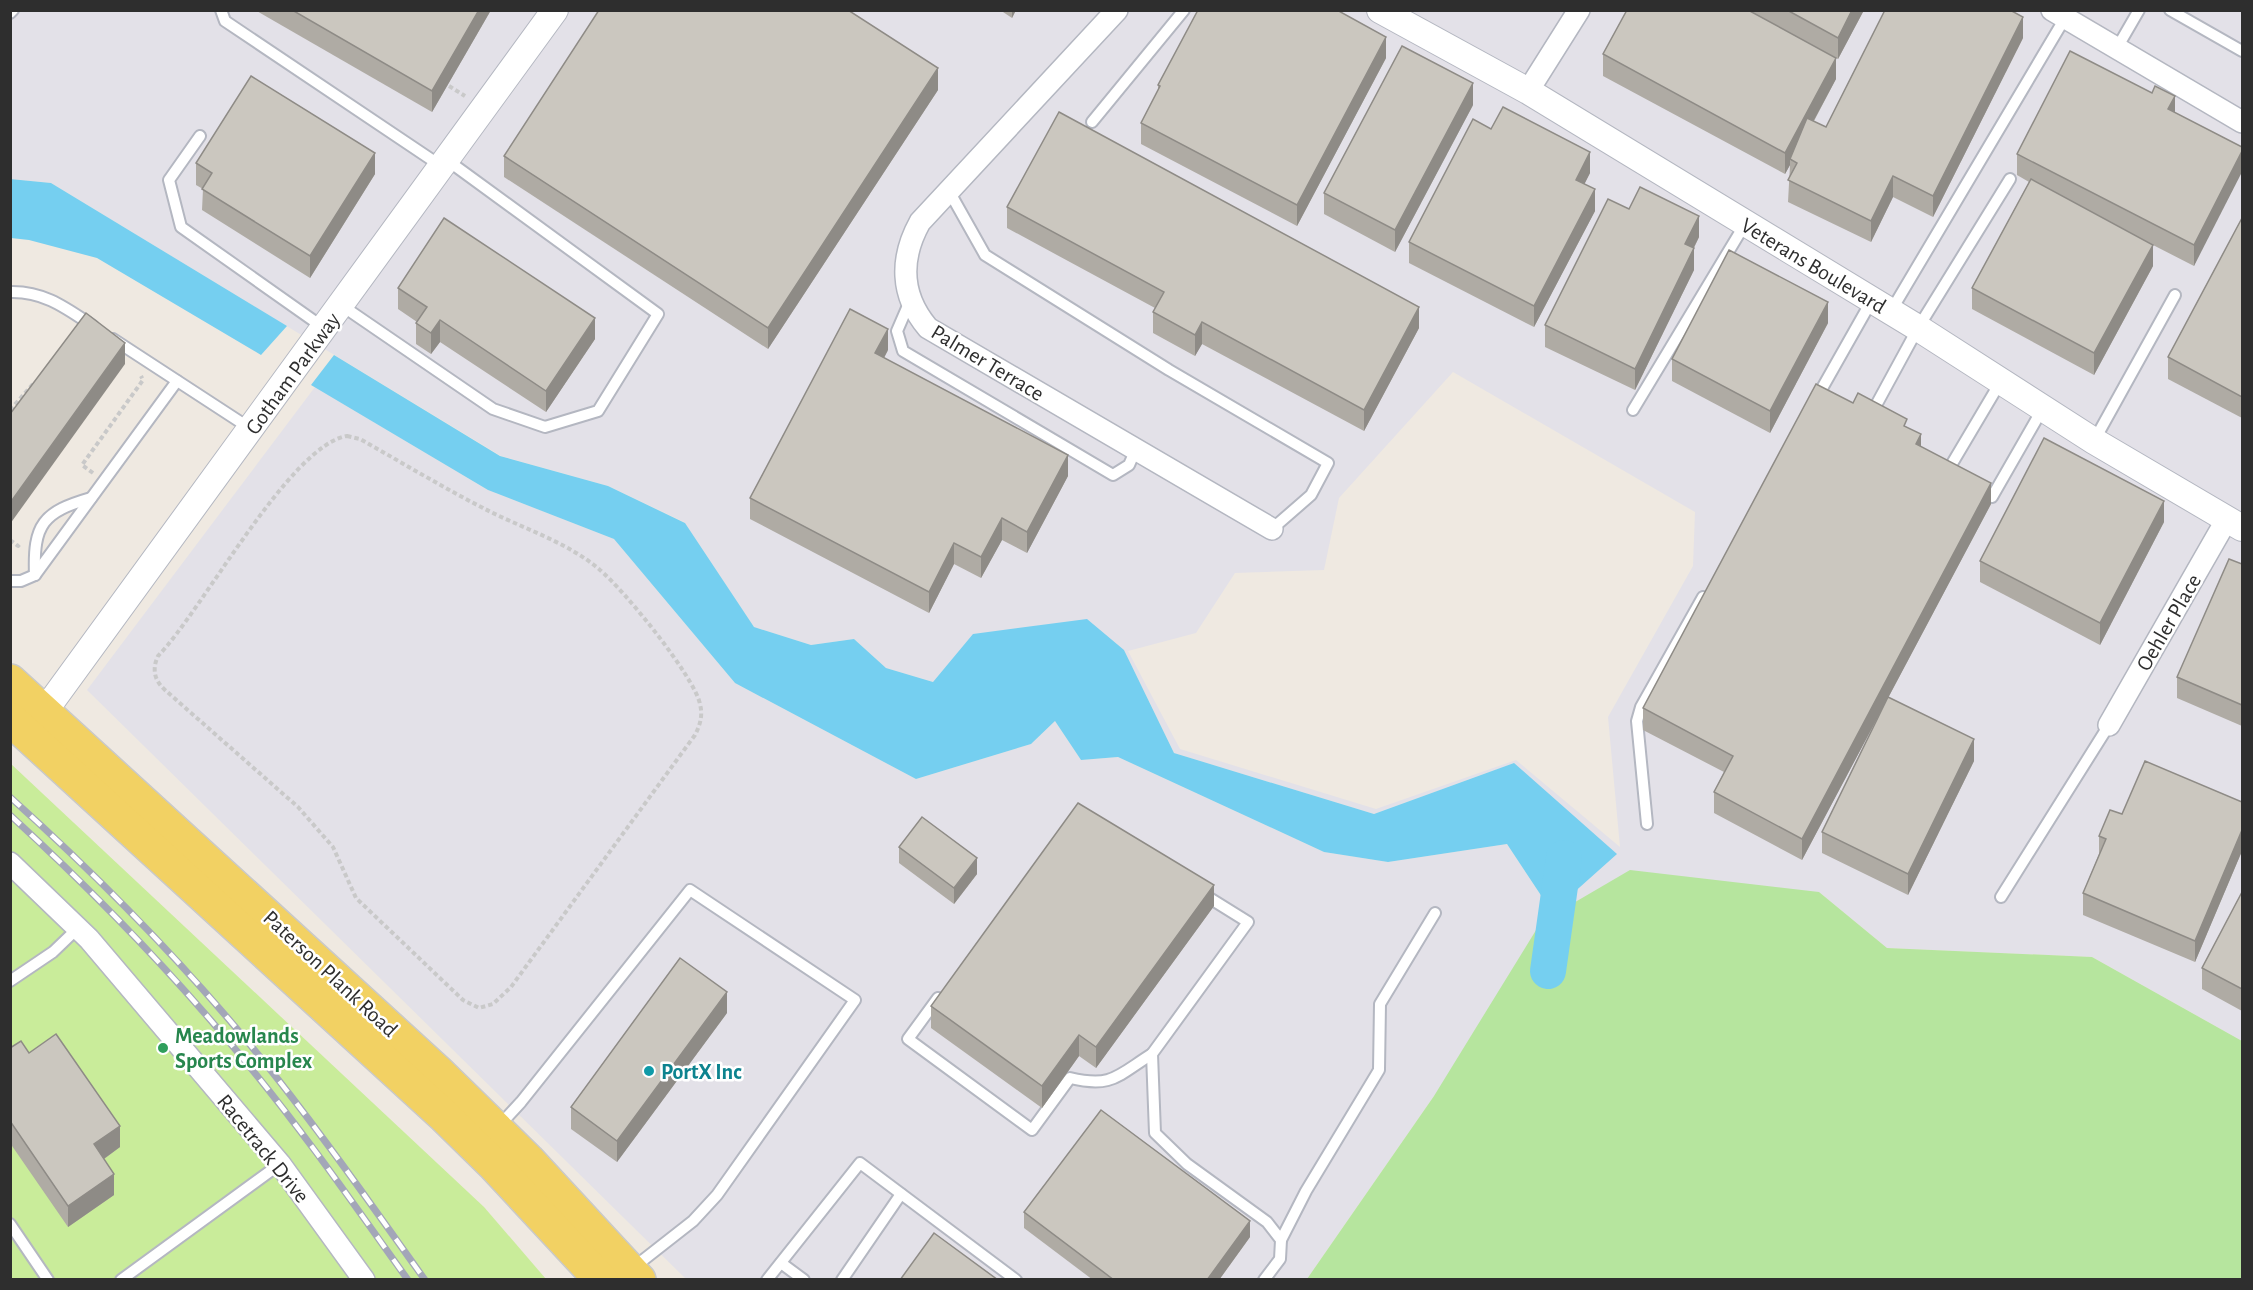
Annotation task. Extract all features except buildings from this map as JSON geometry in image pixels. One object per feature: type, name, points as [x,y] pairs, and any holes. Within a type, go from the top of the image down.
[{"type":"main road","name":"Paterson Plank Road","points":[[10,681],[27,722],[613,1276]]},
{"type":"main road","name":"Paterson Plank Road","points":[[27,722],[497,1128],[613,1276]]},
{"type":"street","name":"Gotham Parkway","points":[[27,722],[251,429],[555,10]]},
{"type":"street","name":"Palmer Terrace","points":[[1118,10],[920,222],[910,240],[905,260],[905,281],[910,301],[928,328],[1272,529]]},
{"type":"street","name":"Veterans Boulevard","points":[[1380,10],[1528,91],[1881,305],[2094,441],[2235,524]]},
{"type":"street","points":[[1528,91],[1579,10]]},
{"type":"street","points":[[2059,14],[2242,122]]},
{"type":"street","name":"Oehler Place","points":[[2109,724],[2235,524]]},
{"type":"street","name":"Racetrack Drive","points":[[10,863],[78,928],[280,1164],[364,1280]]},
{"type":"lane","points":[[221,10],[225,21],[444,163],[658,314],[598,411],[546,427],[493,409],[341,305]]},
{"type":"lane","points":[[1092,122],[1184,10]]},
{"type":"lane","points":[[2117,48],[2139,10]]},
{"type":"lane","points":[[2170,10],[2242,51]]},
{"type":"lane","points":[[1807,414],[1881,305],[2059,14]]},
{"type":"lane","points":[[200,136],[169,180],[181,227],[325,328]]},
{"type":"lane","points":[[1874,409],[1918,328],[2010,179]]},
{"type":"lane","points":[[949,191],[985,255],[1169,370],[1328,463],[1311,495],[1272,529]]},
{"type":"lane","points":[[1633,410],[1745,223]]},
{"type":"lane","points":[[10,292],[25,292],[54,300],[251,429]]},
{"type":"lane","points":[[2094,441],[2175,295]]},
{"type":"lane","points":[[910,301],[897,331],[903,351],[1113,475],[1129,465],[1136,449]]},
{"type":"lane","points":[[10,581],[21,581],[35,575],[177,381]]},
{"type":"lane","points":[[1953,462],[2001,381]]},
{"type":"lane","points":[[1992,497],[2043,408]]},
{"type":"lane","points":[[35,575],[34,547],[45,519],[66,506],[91,498]]},
{"type":"lane","points":[[1647,824],[1636,721],[1641,706],[1710,586]]},
{"type":"lane","points":[[2001,897],[2109,724]]},
{"type":"lane","points":[[942,992],[908,1039],[1032,1130],[1070,1078],[1098,1084],[1108,1082],[1152,1054],[1248,922],[1189,885]]},
{"type":"lane","points":[[497,1128],[521,1102],[690,890],[855,1000],[717,1195],[693,1221],[613,1276]]},
{"type":"lane","points":[[1264,1280],[1280,1259],[1281,1240],[1306,1191],[1378,1071],[1380,1004],[1436,913]]},
{"type":"lane","points":[[10,981],[53,952],[78,928]]},
{"type":"lane","points":[[1152,1054],[1155,1133],[1187,1164],[1267,1222],[1281,1240]]},
{"type":"lane","points":[[767,1280],[860,1163],[1016,1280]]},
{"type":"lane","points":[[121,1280],[280,1164]]},
{"type":"lane","points":[[842,1280],[901,1194]]},
{"type":"lane","points":[[10,1224],[48,1280]]},
{"type":"lane","points":[[781,1263],[804,1280]]},
{"type":"path","points":[[449,86],[465,96]]},
{"type":"path","points":[[94,479],[94,474],[82,465],[143,380],[138,373]]},
{"type":"path","points":[[10,410],[41,375]]},
{"type":"path","points":[[340,437],[360,439],[483,508],[577,554],[600,569],[625,594],[672,655],[701,706],[699,726],[695,735],[511,987],[493,1004],[479,1008],[463,1000],[356,898],[333,847],[298,807],[159,684],[154,670],[158,656],[281,488],[317,451],[340,437]]},
{"type":"path","points":[[10,540],[18,546],[24,538]]},
{"type":"shaded area","points":[[11,11],[2242,11],[2242,1041],[2092,957],[1887,948],[1819,892],[1434,1096],[1307,1279],[686,1279],[87,690],[315,387],[488,490],[614,539],[735,683],[916,779],[1031,744],[1055,721],[1081,760],[1118,757],[1324,852],[1388,862],[1507,844],[1552,912],[1514,763],[1374,814],[1174,753],[1124,650],[974,634],[933,682],[886,668],[854,639],[811,645],[754,627],[684,522],[608,486],[501,456],[51,183],[11,179]],"holes":[[[1453,372],[1695,512],[1693,566],[1608,717],[1620,847],[1516,760],[1376,809],[1180,749],[1128,651],[1196,633],[1235,573],[1324,570],[1339,498]]]},
{"type":"green space","name":"Meadowlands Sports Complex","points":[[10,763],[484,1207],[546,1279],[11,1279]]},
{"type":"green space","points":[[1630,870],[1819,892],[1887,948],[2092,957],[2242,1041],[2242,1279],[1307,1279],[1434,1096],[1541,922]]},
{"type":"water","points":[[10,179],[51,183],[287,326],[261,355],[97,258],[29,240],[11,238]]},
{"type":"water","points":[[334,355],[500,456],[608,486],[685,523],[754,627],[811,645],[854,639],[886,668],[933,682],[973,634],[1087,619],[1124,650],[1174,753],[1374,814],[1514,763],[1617,854],[1552,912],[1507,844],[1388,862],[1324,852],[1118,757],[1081,760],[1055,721],[1031,744],[916,779],[735,683],[614,539],[488,490],[311,385]]},
{"type":"waterway","points":[[1548,971],[1564,858]]},
{"type":"railway","points":[[10,797],[143,925],[236,1027],[306,1116],[425,1280]]},
{"type":"railway","points":[[10,815],[132,934],[218,1028],[308,1142],[408,1280]]},
{"type":"place","name":"Meadowlands Sports Complex","points":[[163,1048]]},
{"type":"place","name":"PortX Inc","points":[[649,1071]]}]
